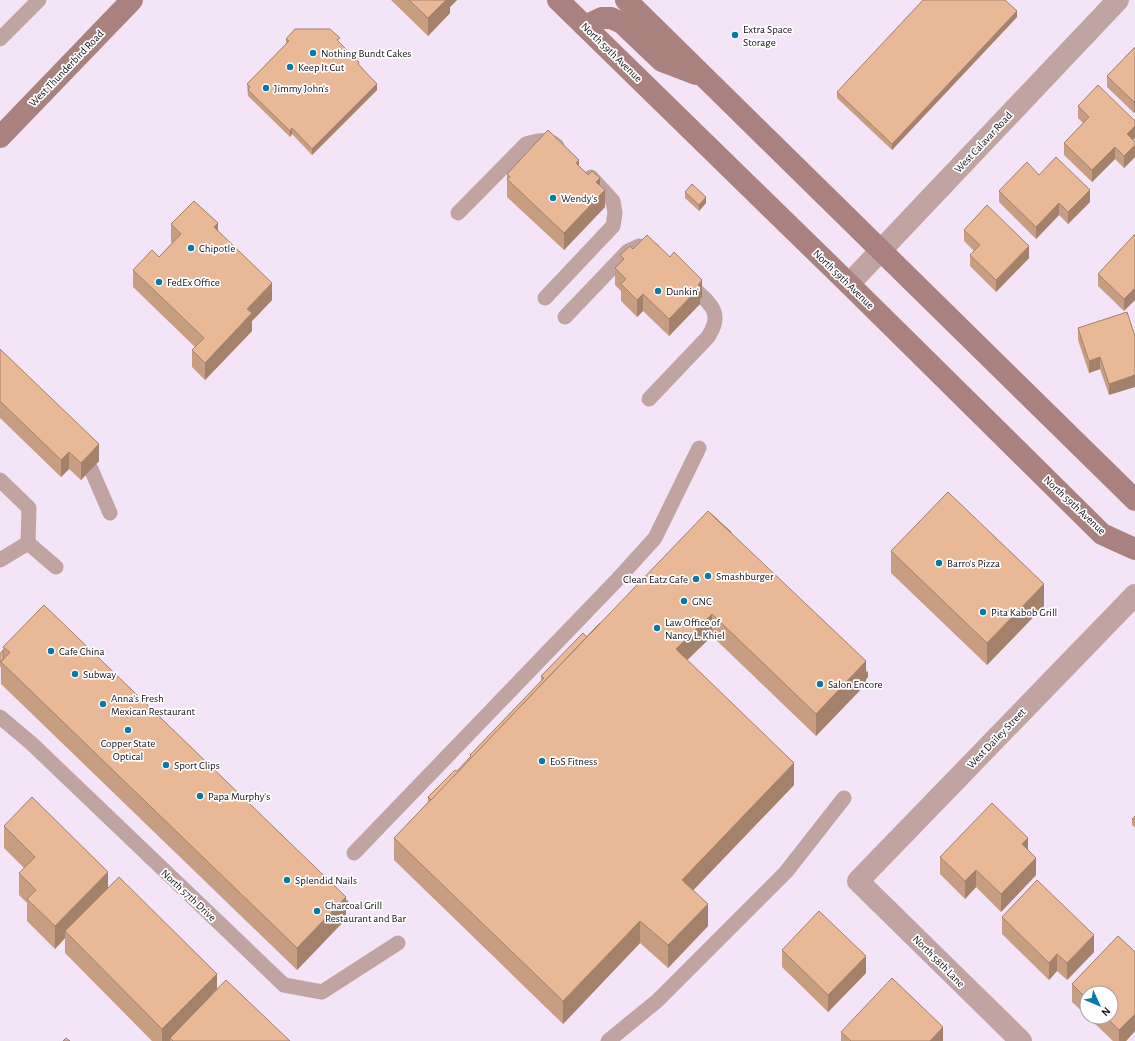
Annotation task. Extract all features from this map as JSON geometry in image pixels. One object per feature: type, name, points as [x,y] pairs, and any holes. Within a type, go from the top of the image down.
[{"type":"main road","name":"West Thunderbird Road","points":[[0,137],[132,0]]},
{"type":"main road","name":"North 59th Avenue","points":[[558,0],[1102,534],[1135,549]]},
{"type":"main road","points":[[626,0],[1135,500]]},
{"type":"main road","points":[[585,26],[602,18],[611,18],[622,23],[662,61],[703,76]]},
{"type":"street","name":"West Calavar Road","points":[[849,284],[1118,0]]},
{"type":"street","name":"West Dailey Street","points":[[858,881],[1135,595]]},
{"type":"street","name":"North 58th Lane","points":[[858,881],[1021,1041]]},
{"type":"lane","points":[[0,39],[39,0]]},
{"type":"lane","points":[[458,213],[526,144],[540,140],[553,142],[570,158]]},
{"type":"lane","points":[[545,298],[613,226],[615,213],[613,201],[599,184],[582,168]]},
{"type":"lane","points":[[564,317],[628,251],[639,246],[651,248],[665,260]]},
{"type":"lane","points":[[649,399],[708,337],[714,328],[716,317],[714,308],[676,272]]},
{"type":"lane","points":[[354,853],[616,581],[655,538],[699,448]]},
{"type":"lane","points":[[91,469],[110,512]]},
{"type":"lane","points":[[0,480],[29,508],[28,543]]},
{"type":"lane","points":[[0,560],[28,543]]},
{"type":"lane","points":[[28,543],[56,567]]},
{"type":"lane","name":"North 57th Drive","points":[[0,717],[31,743],[284,984],[322,992],[398,942]]},
{"type":"lane","points":[[608,1041],[657,1001],[786,872],[844,798]]},
{"type":"building","points":[[409,0],[446,0],[428,18]]},
{"type":"building","points":[[923,0],[1005,0],[1017,11],[892,144],[837,92]]},
{"type":"building","points":[[295,29],[330,29],[340,38],[337,40],[359,62],[358,64],[377,84],[312,149],[292,128],[290,131],[248,90],[250,87],[247,84],[289,41],[286,39]]},
{"type":"building","points":[[1135,47],[1135,101],[1134,102],[1107,76]]},
{"type":"building","points":[[1098,85],[1135,121],[1135,126],[1127,134],[1135,142],[1135,145],[1124,156],[1115,147],[1092,170],[1064,143],[1089,117],[1078,106]]},
{"type":"building","name":"Wendy's","points":[[548,130],[579,160],[576,163],[588,175],[592,171],[600,178],[596,182],[605,190],[564,233],[507,179],[510,177],[507,174]]},
{"type":"building","points":[[1056,157],[1090,190],[1068,212],[1059,203],[1036,227],[999,191],[1027,162],[1039,175]]},
{"type":"building","points":[[692,184],[706,197],[699,205],[685,192]]},
{"type":"building","points":[[194,201],[218,223],[214,227],[272,283],[247,309],[252,313],[205,363],[192,350],[204,338],[133,270],[152,250],[159,257],[181,234],[171,224]]},
{"type":"building","points":[[987,205],[1029,246],[996,280],[970,255],[980,245],[964,230]]},
{"type":"building","points":[[1135,234],[1135,288],[1124,299],[1098,274]]},
{"type":"building","name":"Dunkin'","points":[[647,235],[670,257],[674,252],[702,280],[698,285],[700,287],[669,319],[643,294],[637,300],[621,284],[626,279],[615,268],[624,259],[620,255],[630,246],[633,249]]},
{"type":"building","points":[[1127,312],[1135,336],[1135,375],[1109,384],[1100,357],[1089,361],[1078,328]]},
{"type":"building","points":[[0,349],[99,444],[81,463],[69,452],[61,460],[0,401]]},
{"type":"building","points":[[948,492],[1044,584],[987,643],[891,551]]},
{"type":"building","points":[[708,511],[866,661],[816,714],[712,614],[676,649],[794,763],[682,880],[708,904],[668,945],[640,921],[563,1001],[394,838]]},
{"type":"building","points":[[710,513],[731,532],[731,533]]},
{"type":"building","points":[[44,605],[346,897],[297,948],[1,662],[10,652],[3,647]]},
{"type":"building","points":[[583,633],[587,637],[431,800],[428,797],[455,770],[457,771],[471,756],[470,755],[544,678],[541,676]]},
{"type":"building","points":[[3,650],[3,659],[1,662],[0,654]]},
{"type":"building","points":[[32,797],[108,872],[55,926],[27,899],[36,890],[19,873],[35,857],[4,826]]},
{"type":"building","points":[[992,803],[1028,838],[1022,844],[1036,858],[1001,894],[976,870],[965,881],[940,857]]},
{"type":"building","points":[[119,877],[217,974],[162,1029],[65,931]]},
{"type":"building","points":[[1037,880],[1094,935],[1067,963],[1057,954],[1049,963],[1002,917]]},
{"type":"building","points":[[819,911],[866,956],[828,995],[782,950]]},
{"type":"building","points":[[1118,936],[1135,952],[1135,1014],[1119,1030],[1114,1025],[1119,1025],[1119,985],[1079,985],[1079,991],[1072,984]]},
{"type":"building","points":[[892,978],[943,1027],[930,1041],[851,1041],[841,1032]]},
{"type":"building","points":[[226,980],[290,1041],[173,1041],[170,1038]]},
{"type":"building","points":[[66,1038],[70,1041],[63,1041]]},
{"type":"place","name":"Extra Space Storage","points":[[735,35]]},
{"type":"place","name":"Nothing Bundt Cakes","points":[[313,53]]},
{"type":"place","name":"Keep It Cut","points":[[290,67]]},
{"type":"place","name":"Jimmy John's","points":[[266,88]]},
{"type":"place","name":"Wendy's","points":[[553,198]]},
{"type":"place","name":"Chipotle","points":[[191,248]]},
{"type":"place","name":"FedEx Office","points":[[159,282]]},
{"type":"place","name":"Dunkin'","points":[[658,291]]},
{"type":"place","name":"Barro's Pizza","points":[[939,563]]},
{"type":"place","name":"Smashburger","points":[[708,576]]},
{"type":"place","name":"Clean Eatz Cafe","points":[[696,579]]},
{"type":"place","name":"GNC","points":[[684,601]]},
{"type":"place","name":"Pita Kabob Grill","points":[[983,612]]},
{"type":"place","name":"Law Office of Nancy L. Khiel","points":[[657,628]]},
{"type":"place","name":"Cafe China","points":[[51,651]]},
{"type":"place","name":"Subway","points":[[75,674]]},
{"type":"place","name":"Salon Encore","points":[[820,684]]},
{"type":"place","name":"Anna's Fresh Mexican Restaurant","points":[[103,704]]},
{"type":"place","name":"Copper State Optical","points":[[128,730]]},
{"type":"place","name":"EoS Fitness","points":[[542,761]]},
{"type":"place","name":"Sport Clips","points":[[166,765]]},
{"type":"place","name":"Papa Murphy's","points":[[200,796]]},
{"type":"place","name":"Splendid Nails","points":[[287,880]]},
{"type":"place","name":"Charcoal Grill Restaurant and Bar","points":[[317,911]]}]
